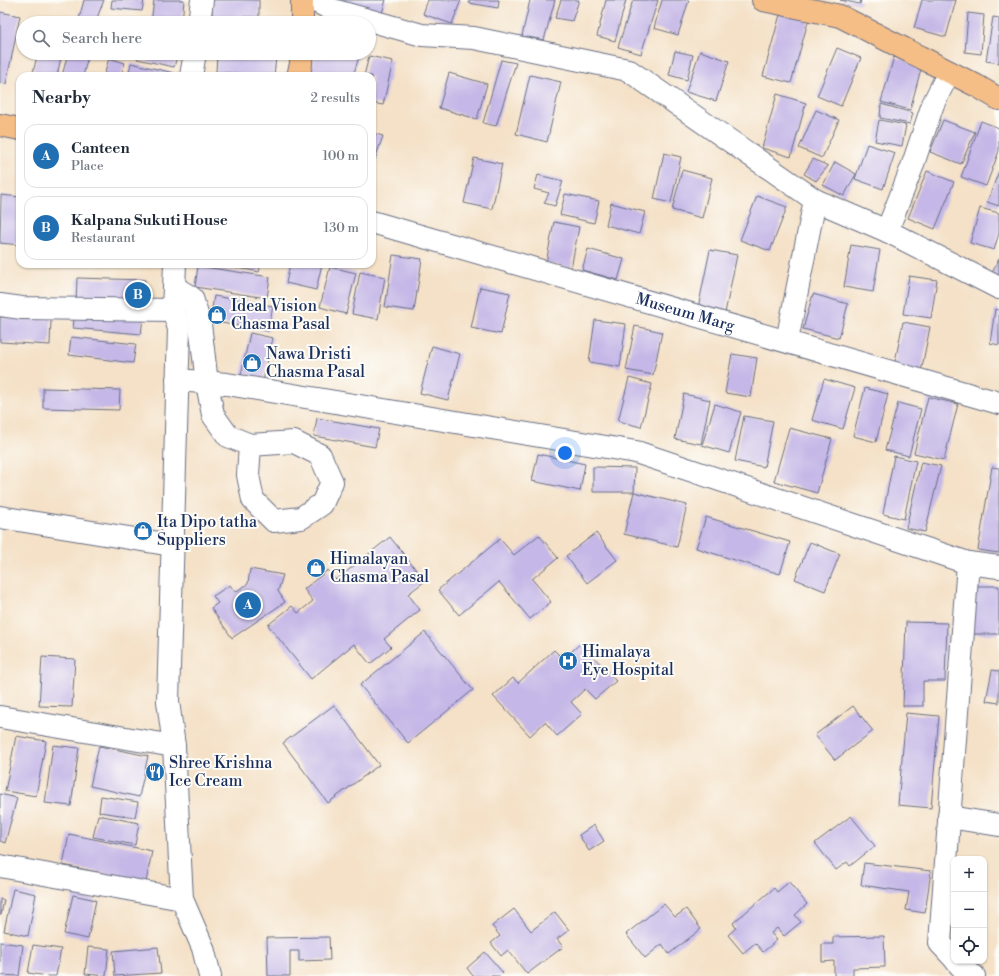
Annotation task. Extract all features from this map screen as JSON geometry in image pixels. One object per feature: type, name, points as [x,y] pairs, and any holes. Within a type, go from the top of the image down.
[{"type":"main road","points":[[302,0],[302,16]]},
{"type":"main road","points":[[763,0],[840,16],[977,86],[999,99]]},
{"type":"main road","points":[[299,72],[301,60]]},
{"type":"main road","points":[[0,125],[16,128]]},
{"type":"street","points":[[200,16],[202,0]]},
{"type":"street","points":[[313,0],[333,10],[354,16]]},
{"type":"street","points":[[376,22],[422,35],[474,38],[628,70],[815,200],[888,231],[999,288]]},
{"type":"street","points":[[192,72],[194,60]]},
{"type":"street","points":[[888,231],[912,167],[932,104],[950,72]]},
{"type":"street","points":[[787,341],[815,200]]},
{"type":"street","name":"Museum Marg","points":[[376,223],[999,403]]},
{"type":"street","points":[[175,268],[173,310],[179,330],[168,701],[174,746],[182,899],[203,948],[210,976]]},
{"type":"street","points":[[174,287],[192,298],[200,324],[207,383],[213,415],[228,436],[250,445]]},
{"type":"street","points":[[0,305],[22,308],[173,310]]},
{"type":"street","points":[[177,380],[243,387],[636,452],[968,563],[999,567]]},
{"type":"street","points":[[0,517],[172,545]]},
{"type":"street","points":[[951,955],[940,943],[968,563]]},
{"type":"street","points":[[0,717],[174,746]]},
{"type":"street","points":[[949,816],[999,825]]},
{"type":"street","points":[[0,866],[182,899]]},
{"type":"street","points":[[959,964],[965,971],[974,976]]},
{"type":"building","points":[[84,0],[104,0],[98,16],[80,16]]},
{"type":"building","points":[[112,0],[144,0],[142,11],[111,8]]},
{"type":"building","points":[[154,0],[184,0],[183,16],[152,16]]},
{"type":"building","points":[[212,0],[259,0],[259,16],[212,16]]},
{"type":"building","points":[[328,0],[386,0],[381,16]]},
{"type":"building","points":[[428,0],[461,0],[452,24],[423,14]]},
{"type":"building","points":[[469,0],[499,0],[498,8],[469,3]]},
{"type":"building","points":[[530,0],[555,0],[544,40],[522,36]]},
{"type":"building","points":[[561,0],[579,0],[572,21],[555,18]]},
{"type":"building","points":[[606,0],[626,0],[615,41],[597,36]]},
{"type":"building","points":[[633,0],[658,0],[641,54],[618,47]]},
{"type":"building","points":[[662,0],[689,0],[678,35],[654,28]]},
{"type":"building","points":[[840,0],[861,0],[860,4]]},
{"type":"building","points":[[922,0],[956,0],[946,37],[914,28]]},
{"type":"building","points":[[781,11],[809,18],[791,83],[763,76]]},
{"type":"building","points":[[0,12],[20,16],[16,16],[16,35],[6,84],[0,83]]},
{"type":"building","points":[[968,13],[984,15],[981,54],[965,52]]},
{"type":"building","points":[[993,17],[999,18],[999,63],[986,61]]},
{"type":"building","points":[[837,48],[861,58],[841,106],[817,96]]},
{"type":"building","points":[[675,51],[693,55],[687,80],[669,75]]},
{"type":"building","points":[[700,51],[729,61],[716,101],[686,92]]},
{"type":"building","points":[[376,57],[393,61],[383,105],[376,104],[376,72],[365,72],[368,60],[376,60]]},
{"type":"building","points":[[894,57],[922,65],[910,110],[881,102]]},
{"type":"building","points":[[36,60],[60,60],[58,72],[33,72]]},
{"type":"building","points":[[66,60],[87,60],[84,72],[63,72]]},
{"type":"building","points":[[108,60],[115,60],[125,63],[122,72],[105,72]]},
{"type":"building","points":[[142,60],[176,60],[174,67]]},
{"type":"building","points":[[217,60],[276,60],[274,72],[216,72]]},
{"type":"building","points":[[314,60],[358,60],[354,72],[309,72]]},
{"type":"building","points":[[501,60],[516,63],[496,126],[483,123]]},
{"type":"building","points":[[131,63],[170,72],[129,72]]},
{"type":"building","points":[[449,73],[487,84],[477,119],[439,108]]},
{"type":"building","points":[[530,75],[561,82],[547,142],[516,134]]},
{"type":"building","points":[[777,94],[806,103],[791,157],[762,148]]},
{"type":"building","points":[[881,104],[913,113],[910,124],[880,118]]},
{"type":"building","points":[[816,110],[839,120],[822,158],[799,148]]},
{"type":"building","points":[[879,120],[906,125],[902,146],[875,141]]},
{"type":"building","points":[[943,120],[975,132],[961,164],[930,152]]},
{"type":"building","points":[[981,121],[999,128],[999,151],[986,186],[961,177]]},
{"type":"building","points":[[376,134],[383,136],[376,156]]},
{"type":"building","points":[[867,144],[895,153],[883,189],[855,179]]},
{"type":"building","points":[[664,153],[681,157],[671,203],[654,199]]},
{"type":"building","points":[[474,158],[502,164],[492,209],[464,203]]},
{"type":"building","points":[[813,159],[828,166],[816,181],[804,174]]},
{"type":"building","points":[[835,162],[856,174],[844,196],[823,185]]},
{"type":"building","points":[[682,170],[712,178],[702,218],[672,210]]},
{"type":"building","points":[[927,171],[954,182],[935,229],[908,218]]},
{"type":"building","points":[[999,171],[999,206],[987,202]]},
{"type":"building","points":[[538,175],[563,181],[555,206],[544,203],[549,193],[534,189]]},
{"type":"building","points":[[565,194],[599,201],[594,223],[560,215]]},
{"type":"building","points":[[1,195],[16,197],[16,245],[0,243]]},
{"type":"building","points":[[757,196],[787,207],[770,251],[740,240]]},
{"type":"building","points":[[611,203],[645,212],[639,234],[606,225]]},
{"type":"building","points":[[980,208],[999,213],[999,233],[994,250],[970,243]]},
{"type":"building","points":[[554,222],[579,227],[571,268],[546,263]]},
{"type":"building","points":[[851,245],[880,250],[873,292],[844,287]]},
{"type":"building","points":[[588,249],[624,259],[618,280],[582,270]]},
{"type":"building","points":[[710,250],[737,255],[725,313],[698,308]]},
{"type":"building","points":[[393,255],[422,259],[414,311],[385,307]]},
{"type":"building","points":[[999,259],[999,279],[991,275]]},
{"type":"building","points":[[198,268],[211,268],[270,277],[267,298],[195,287]]},
{"type":"building","points":[[238,268],[260,268],[259,272]]},
{"type":"building","points":[[289,268],[321,268],[316,290],[286,283]]},
{"type":"building","points":[[330,268],[356,273],[346,314],[320,307]]},
{"type":"building","points":[[360,272],[385,277],[378,319],[352,314]]},
{"type":"building","points":[[909,276],[937,280],[931,318],[903,314]]},
{"type":"building","points":[[77,278],[145,280],[145,306],[76,304]]},
{"type":"building","points":[[480,287],[510,293],[501,334],[471,328]]},
{"type":"building","points":[[813,294],[848,304],[839,338],[803,329]]},
{"type":"building","points":[[214,296],[273,306],[268,331],[210,321]]},
{"type":"building","points":[[995,309],[999,310],[999,345],[990,343]]},
{"type":"building","points":[[75,312],[143,318],[141,334],[73,328]]},
{"type":"building","points":[[0,317],[51,319],[50,345],[0,342]]},
{"type":"building","points":[[595,320],[626,324],[620,367],[589,362]]},
{"type":"building","points":[[903,322],[930,327],[921,372],[894,367]]},
{"type":"building","points":[[635,326],[662,332],[653,375],[626,370]]},
{"type":"building","points":[[250,333],[273,338],[263,381],[241,375]]},
{"type":"building","points":[[71,337],[136,344],[133,363],[69,355]]},
{"type":"building","points":[[432,346],[460,354],[448,400],[420,393]]},
{"type":"building","points":[[732,354],[757,358],[751,397],[725,393]]},
{"type":"building","points":[[629,378],[652,384],[641,427],[618,421]]},
{"type":"building","points":[[824,379],[855,388],[843,429],[812,420]]},
{"type":"building","points":[[43,388],[120,390],[119,410],[43,408]]},
{"type":"building","points":[[865,388],[888,394],[876,442],[853,436]]},
{"type":"building","points":[[684,394],[710,400],[701,444],[675,439]]},
{"type":"building","points":[[928,397],[958,404],[944,460],[914,453]]},
{"type":"building","points":[[898,403],[921,409],[909,456],[885,450]]},
{"type":"building","points":[[715,404],[741,412],[729,453],[702,445]]},
{"type":"building","points":[[744,416],[773,421],[764,467],[735,461]]},
{"type":"building","points":[[317,418],[379,429],[375,447],[314,436]]},
{"type":"building","points":[[789,428],[832,439],[817,493],[774,481]]},
{"type":"building","points":[[538,454],[585,464],[580,491],[532,481]]},
{"type":"building","points":[[894,456],[916,461],[904,519],[883,514]]},
{"type":"building","points":[[921,462],[941,466],[925,532],[906,528]]},
{"type":"building","points":[[593,467],[635,468],[634,492],[593,492]]},
{"type":"building","points":[[992,467],[999,468],[999,553],[978,550]]},
{"type":"building","points":[[634,492],[687,505],[677,547],[624,534]]},
{"type":"building","points":[[706,517],[790,542],[780,574],[696,548]]},
{"type":"building","points":[[596,533],[617,560],[587,583],[566,556]]},
{"type":"building","points":[[539,535],[558,558],[532,579],[551,602],[530,619],[499,582],[459,615],[438,590],[500,539],[514,555]]},
{"type":"building","points":[[390,537],[425,581],[408,594],[420,610],[384,639],[391,647],[370,664],[354,644],[311,679],[268,625],[292,606],[298,613],[313,601],[304,589],[328,570],[336,580]]},
{"type":"building","points":[[810,542],[840,554],[825,591],[795,579]]},
{"type":"building","points":[[250,569],[283,575],[278,591],[285,602],[232,638],[211,608],[218,603],[213,596],[230,585],[235,592],[248,584]]},
{"type":"building","points":[[970,586],[999,586],[999,634],[969,634]]},
{"type":"building","points":[[906,622],[947,623],[945,681],[923,681],[923,706],[903,706]]},
{"type":"building","points":[[425,632],[473,690],[408,743],[360,685]]},
{"type":"building","points":[[581,643],[616,681],[595,699],[585,689],[571,702],[582,714],[557,736],[545,722],[530,736],[493,696],[513,678],[518,683],[554,650],[563,659]]},
{"type":"building","points":[[42,657],[75,659],[72,707],[39,706]]},
{"type":"building","points":[[992,670],[999,671],[999,703],[986,701]]},
{"type":"building","points":[[334,705],[379,765],[328,803],[283,743]]},
{"type":"building","points":[[853,706],[873,731],[835,760],[815,735]]},
{"type":"building","points":[[906,713],[939,716],[931,808],[898,805]]},
{"type":"building","points":[[16,736],[46,741],[36,796],[5,791]]},
{"type":"building","points":[[53,745],[79,748],[71,806],[45,803]]},
{"type":"building","points":[[99,746],[148,756],[139,797],[90,786]]},
{"type":"building","points":[[0,794],[17,798],[5,843],[0,841]]},
{"type":"building","points":[[101,796],[138,802],[135,817],[99,812]]},
{"type":"building","points":[[98,815],[139,823],[135,845],[93,837]]},
{"type":"building","points":[[851,816],[875,846],[850,866],[847,862],[836,870],[815,843]]},
{"type":"building","points":[[594,825],[604,841],[589,851],[579,835]]},
{"type":"building","points":[[69,834],[152,851],[146,882],[63,865]]},
{"type":"building","points":[[864,863],[931,871],[925,913],[906,910],[909,892],[861,885]]},
{"type":"building","points":[[789,882],[807,904],[795,915],[801,922],[784,936],[777,928],[771,933],[777,940],[763,952],[755,943],[743,953],[728,935],[736,928],[733,923],[774,888],[777,892]]},
{"type":"building","points":[[13,889],[36,894],[28,936],[4,931]]},
{"type":"building","points":[[73,895],[96,900],[88,939],[64,934]]},
{"type":"building","points":[[0,899],[4,900],[1,915],[0,915]]},
{"type":"building","points":[[664,904],[675,917],[686,909],[701,929],[669,954],[662,944],[645,958],[626,934]]},
{"type":"building","points":[[514,909],[531,931],[555,912],[569,930],[557,939],[563,947],[527,974],[508,950],[501,956],[491,943],[500,936],[492,926]]},
{"type":"building","points":[[884,936],[885,967],[853,968],[853,976],[834,976],[834,961],[822,962],[822,944],[833,944],[833,937]]},
{"type":"building","points":[[329,937],[330,960],[299,961],[299,951],[290,951],[290,976],[268,976],[267,938]]},
{"type":"building","points":[[0,942],[23,945],[19,976],[0,975]]},
{"type":"building","points":[[33,945],[61,949],[56,976],[28,973]]},
{"type":"building","points":[[88,947],[109,949],[106,976],[85,974]]},
{"type":"building","points":[[158,947],[161,973],[115,976],[113,951]]},
{"type":"building","points":[[485,952],[503,973],[500,976],[473,976],[467,968]]},
{"type":"place","name":"Kalpana Sukuti House","points":[[138,295]]},
{"type":"place","name":"Ideal Vision Chasma Pasal","points":[[217,315]]},
{"type":"place","name":"Nawa Dristi Chasma Pasal","points":[[252,363]]},
{"type":"place","name":"Ita Dipo tatha Suppliers","points":[[143,531]]},
{"type":"place","name":"Himalayan Chasma Pasal","points":[[316,568]]},
{"type":"place","name":"Canteen","points":[[248,605]]},
{"type":"place","name":"Himalaya Eye Hospital","points":[[568,661]]},
{"type":"place","name":"Shree Krishna Ice Cream","points":[[155,772]]}]
